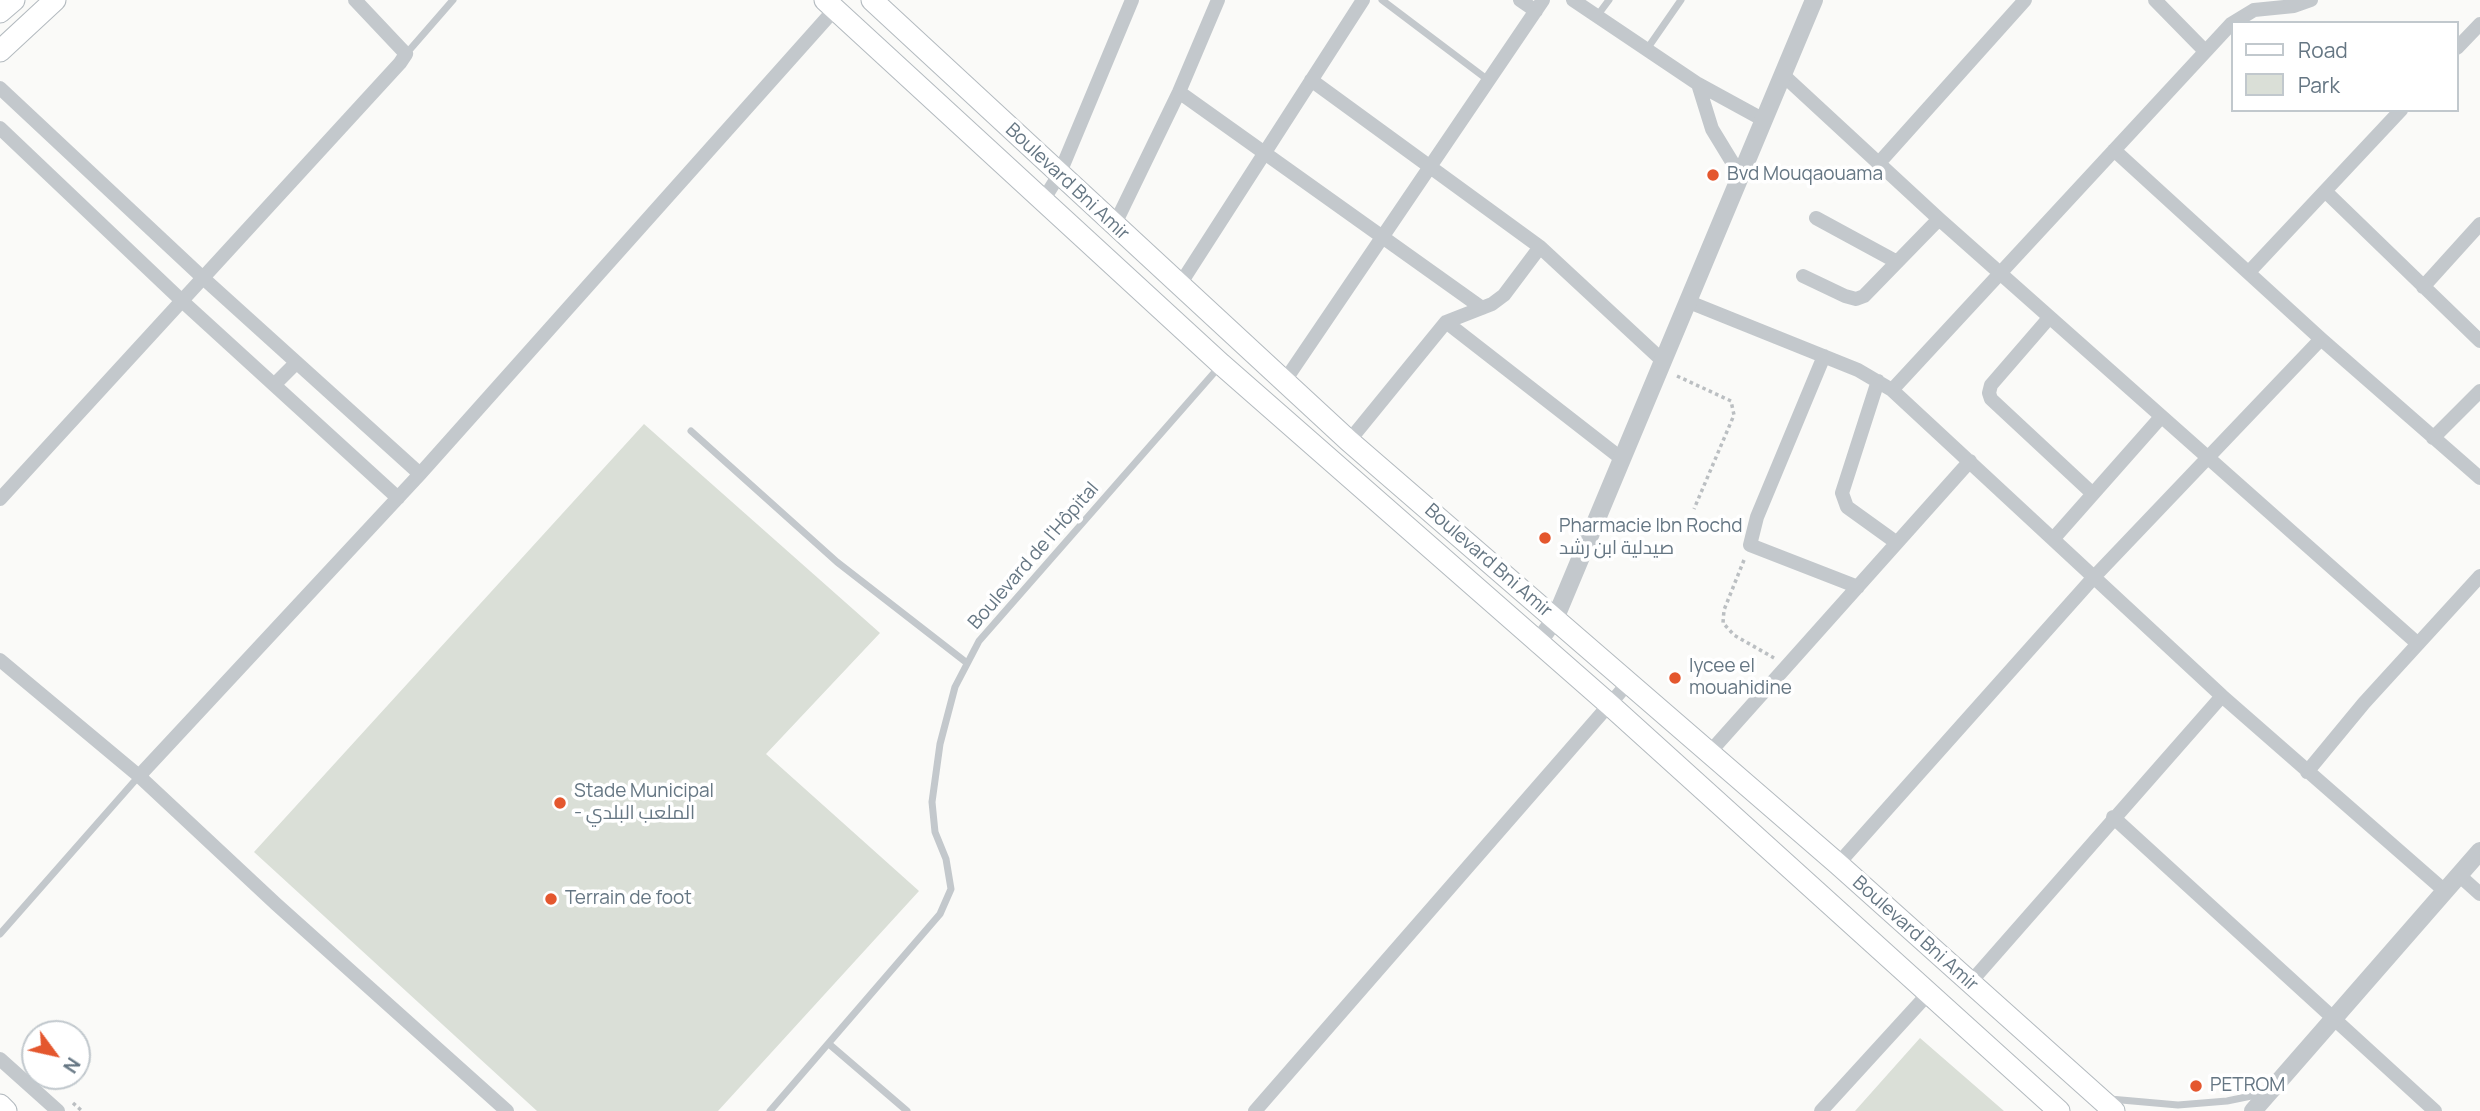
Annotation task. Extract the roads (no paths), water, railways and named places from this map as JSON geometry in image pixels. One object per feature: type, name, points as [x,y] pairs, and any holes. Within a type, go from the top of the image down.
[{"type":"main road","points":[[0,12],[14,0]]},
{"type":"main road","points":[[0,51],[55,0]]},
{"type":"main road","name":"Boulevard Bni Amir","points":[[872,0],[1059,176],[1349,441],[1838,864],[2106,1105]]},
{"type":"main road","name":"Boulevard Bni Amir","points":[[830,4],[1042,202],[1537,644],[1610,705],[1927,995],[2059,1111]]},
{"type":"main road","points":[[0,1105],[6,1111]]},
{"type":"street","points":[[0,499],[391,75],[406,54],[355,0]]},
{"type":"street","points":[[1042,202],[1059,176],[1132,0]]},
{"type":"street","points":[[1114,226],[1179,92],[1218,0]]},
{"type":"street","points":[[1179,286],[1363,0]]},
{"type":"street","points":[[1284,382],[1540,5],[1520,0]]},
{"type":"street","points":[[1573,0],[1698,83],[1762,119]]},
{"type":"street","points":[[1537,644],[1556,619],[1689,302],[1762,119],[1814,0]]},
{"type":"street","points":[[1878,164],[2025,0]]},
{"type":"street","points":[[2155,0],[2204,50]]},
{"type":"street","points":[[2235,21],[2254,10],[2294,6],[2311,0]]},
{"type":"street","points":[[139,776],[420,474],[830,4]]},
{"type":"street","points":[[1892,390],[2001,275],[2204,50],[2232,24]]},
{"type":"street","points":[[2459,46],[2480,24]]},
{"type":"street","points":[[1782,74],[2001,275],[2417,643]]},
{"type":"street","points":[[1311,80],[1540,247],[1662,365]]},
{"type":"street","points":[[1698,83],[1712,129],[1740,174]]},
{"type":"street","points":[[0,88],[202,277],[420,474]]},
{"type":"street","points":[[1179,92],[1265,150],[1482,308]]},
{"type":"street","points":[[2249,272],[2399,112]]},
{"type":"street","points":[[0,128],[181,300],[398,498]]},
{"type":"street","points":[[2114,150],[2321,339],[2480,478]]},
{"type":"street","points":[[2325,191],[2480,341]]},
{"type":"street","points":[[1816,218],[1897,262]]},
{"type":"street","points":[[1803,276],[1856,299],[1864,296],[1939,219]]},
{"type":"street","points":[[2423,287],[2479,227]]},
{"type":"street","points":[[1349,441],[1446,322],[1482,308],[1504,295],[1540,247]]},
{"type":"street","points":[[1689,302],[1824,356],[1892,390],[2054,537],[2222,696],[2446,892]]},
{"type":"street","points":[[2049,318],[1991,385],[1990,399],[2093,494]]},
{"type":"street","points":[[1446,322],[1622,459]]},
{"type":"street","points":[[1838,864],[2094,577],[2321,339]]},
{"type":"street","points":[[1824,356],[1757,517],[1749,545],[1858,586]]},
{"type":"street","points":[[275,384],[296,363]]},
{"type":"street","points":[[1878,382],[1842,493],[1847,507],[1897,542]]},
{"type":"street","points":[[2434,438],[2480,391]]},
{"type":"street","points":[[2054,537],[2161,417]]},
{"type":"street","points":[[1710,752],[1970,460]]},
{"type":"street","points":[[2307,772],[2417,643],[2480,576]]},
{"type":"street","points":[[0,660],[139,776],[276,904],[508,1111]]},
{"type":"street","points":[[1255,1111],[1629,682]]},
{"type":"street","points":[[1969,984],[2222,696]]},
{"type":"street","points":[[2113,817],[2435,1111]]},
{"type":"street","points":[[2253,1111],[2480,851]]},
{"type":"street","points":[[2460,876],[2480,894]]},
{"type":"street","points":[[1821,1111],[1927,995]]},
{"type":"street","points":[[0,1059],[58,1111]]},
{"type":"lane","points":[[406,54],[453,0]]},
{"type":"lane","points":[[1382,0],[1489,80]]},
{"type":"lane","points":[[1597,16],[1609,0]]},
{"type":"lane","points":[[1647,49],[1681,0]]},
{"type":"lane","name":"Boulevard de l'Hôpital","points":[[770,1111],[940,914],[950,889],[946,859],[935,832],[932,802],[943,733],[955,687],[979,641],[1222,364]]},
{"type":"lane","points":[[691,431],[837,562],[967,663]]},
{"type":"lane","points":[[0,934],[139,776]]},
{"type":"lane","points":[[829,1044],[907,1111]]},
{"type":"lane","points":[[2106,1105],[2178,1105],[2227,1101],[2269,1093]]},
{"type":"place","name":"Bvd Mouqaouama","points":[[1713,175]]},
{"type":"place","name":"Pharmacie Ibn Rochd صيدلية ابن رشد","points":[[1545,538]]},
{"type":"place","name":"lycee el mouahidine","points":[[1675,678]]},
{"type":"place","name":"Stade Municipal - الملعب البلدي","points":[[560,803]]},
{"type":"place","name":"Terrain de foot","points":[[551,899]]},
{"type":"place","name":"PETROM","points":[[2196,1086]]}]
